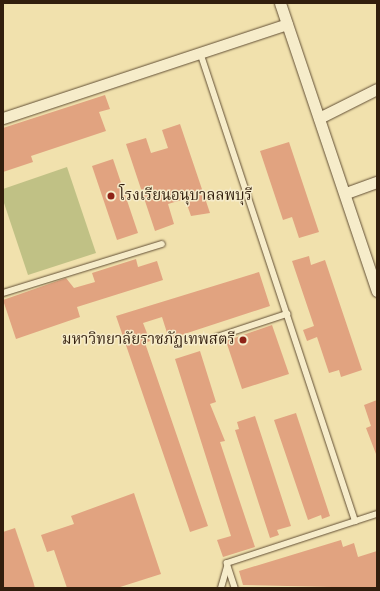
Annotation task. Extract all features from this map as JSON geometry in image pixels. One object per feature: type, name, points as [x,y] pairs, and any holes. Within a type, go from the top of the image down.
[{"type":"street","points":[[280,3],[346,193],[377,291]]},
{"type":"street","points":[[3,118],[201,54],[287,24]]},
{"type":"street","points":[[320,118],[377,89]]},
{"type":"street","points":[[346,193],[377,182]]},
{"type":"lane","points":[[201,54],[355,521]]},
{"type":"lane","points":[[3,293],[162,244]]},
{"type":"lane","points":[[217,336],[287,314]]},
{"type":"lane","points":[[227,563],[377,514]]},
{"type":"lane","points":[[221,588],[227,563]]},
{"type":"lane","points":[[227,563],[235,588]]},
{"type":"green space","points":[[67,167],[96,253],[28,275],[3,200],[3,189]]},
{"type":"building","points":[[105,95],[110,109],[99,112],[106,131],[31,156],[33,162],[3,172],[3,128]]},
{"type":"building","points":[[180,124],[210,213],[191,216],[185,199],[168,204],[174,224],[155,231],[126,144],[146,138],[151,153],[168,148],[162,130]]},
{"type":"building","points":[[289,142],[319,232],[299,238],[292,217],[283,220],[260,151]]},
{"type":"building","points":[[113,159],[138,233],[117,240],[92,166]]},
{"type":"building","points":[[309,256],[311,265],[325,260],[362,370],[341,377],[339,370],[329,373],[317,337],[307,341],[303,330],[314,326],[292,261]]},
{"type":"building","points":[[136,259],[138,267],[157,261],[163,280],[77,307],[80,317],[16,339],[3,300],[66,278],[74,288],[95,282],[92,273]]},
{"type":"building","points":[[259,272],[270,306],[169,339],[162,317],[143,323],[150,341],[145,343],[208,526],[190,532],[116,316]]},
{"type":"building","points":[[272,325],[289,374],[242,389],[226,341]]},
{"type":"building","points":[[200,351],[216,402],[210,404],[225,441],[220,442],[255,547],[223,557],[217,540],[231,536],[175,359]]},
{"type":"building","points":[[377,400],[376,454],[366,428],[371,426],[364,405]]},
{"type":"building","points":[[296,413],[330,516],[322,519],[321,515],[308,520],[274,420]]},
{"type":"building","points":[[255,416],[291,526],[277,530],[279,535],[270,538],[235,430],[239,429],[237,422]]},
{"type":"building","points":[[134,493],[161,574],[117,588],[67,588],[54,550],[47,552],[41,535],[74,524],[71,516]]},
{"type":"building","points":[[15,528],[35,588],[3,588],[3,532]]},
{"type":"building","points":[[341,540],[343,547],[354,543],[358,557],[377,551],[377,588],[243,585],[239,571]]},
{"type":"place","name":"โรงเรียนอนุบาลลพบุรี","points":[[111,196]]},
{"type":"place","name":"มหาวิทยาลัยราชภัฏเทพสตรี","points":[[243,340]]}]
